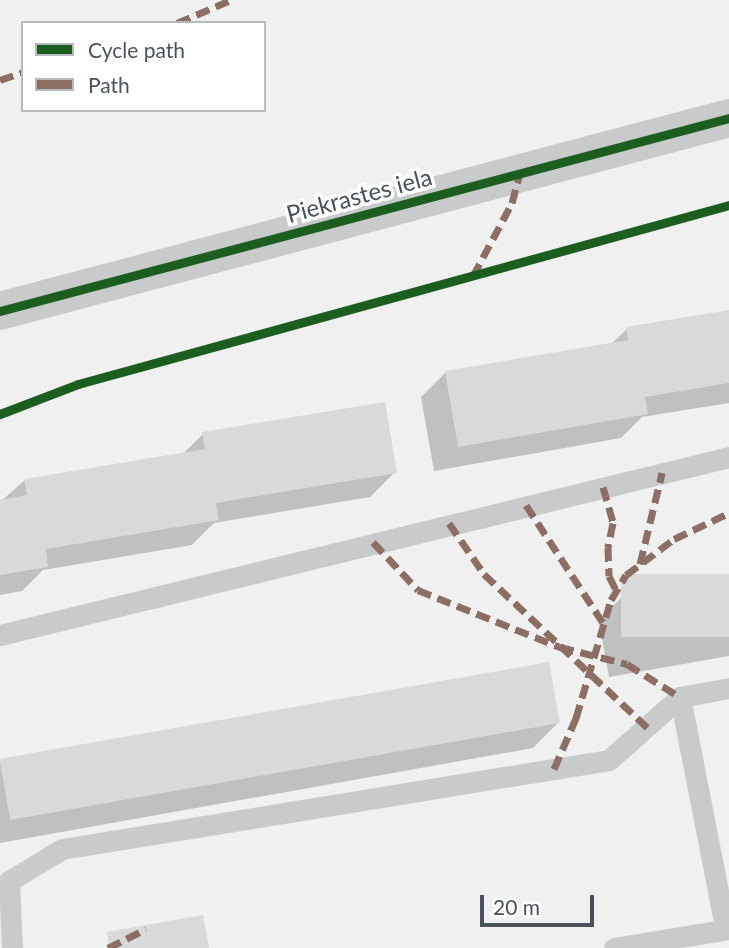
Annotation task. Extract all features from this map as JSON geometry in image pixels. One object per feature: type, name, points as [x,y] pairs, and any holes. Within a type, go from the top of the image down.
[{"type":"street","name":"Piekrastes iela","points":[[0,311],[729,118]]},
{"type":"lane","points":[[0,635],[729,457]]},
{"type":"lane","points":[[12,948],[9,881],[62,849],[609,760],[680,698],[729,688]]},
{"type":"lane","points":[[614,948],[727,928],[680,698]]},
{"type":"building","points":[[729,310],[729,383],[645,397],[648,414],[458,447],[445,371],[628,340],[626,327]]},
{"type":"building","points":[[385,402],[397,473],[216,503],[219,520],[46,549],[48,567],[0,575],[0,500],[27,495],[24,479],[205,449],[202,432]]},
{"type":"building","points":[[621,574],[729,574],[729,637],[621,637]]},
{"type":"building","points":[[549,662],[560,723],[10,820],[0,759]]},
{"type":"building","points":[[203,915],[209,948],[109,948],[107,932]]},
{"type":"marked path","points":[[182,21],[231,0]]},
{"type":"marked path","points":[[0,80],[21,73]]},
{"type":"marked path","points":[[473,276],[512,203],[520,173]]},
{"type":"marked path","points":[[640,564],[662,473]]},
{"type":"marked path","points":[[603,487],[613,523],[608,547],[609,576],[616,590]]},
{"type":"marked path","points":[[526,505],[604,624]]},
{"type":"marked path","points":[[554,769],[576,718],[611,600],[626,575],[674,539],[729,513]]},
{"type":"marked path","points":[[449,523],[484,574],[647,727]]},
{"type":"marked path","points":[[373,542],[418,590],[560,647],[627,664],[680,697]]},
{"type":"marked path","points":[[108,948],[146,929]]},
{"type":"cycle path","points":[[0,311],[729,118]]},
{"type":"cycle path","points":[[0,414],[78,384],[729,205]]}]
